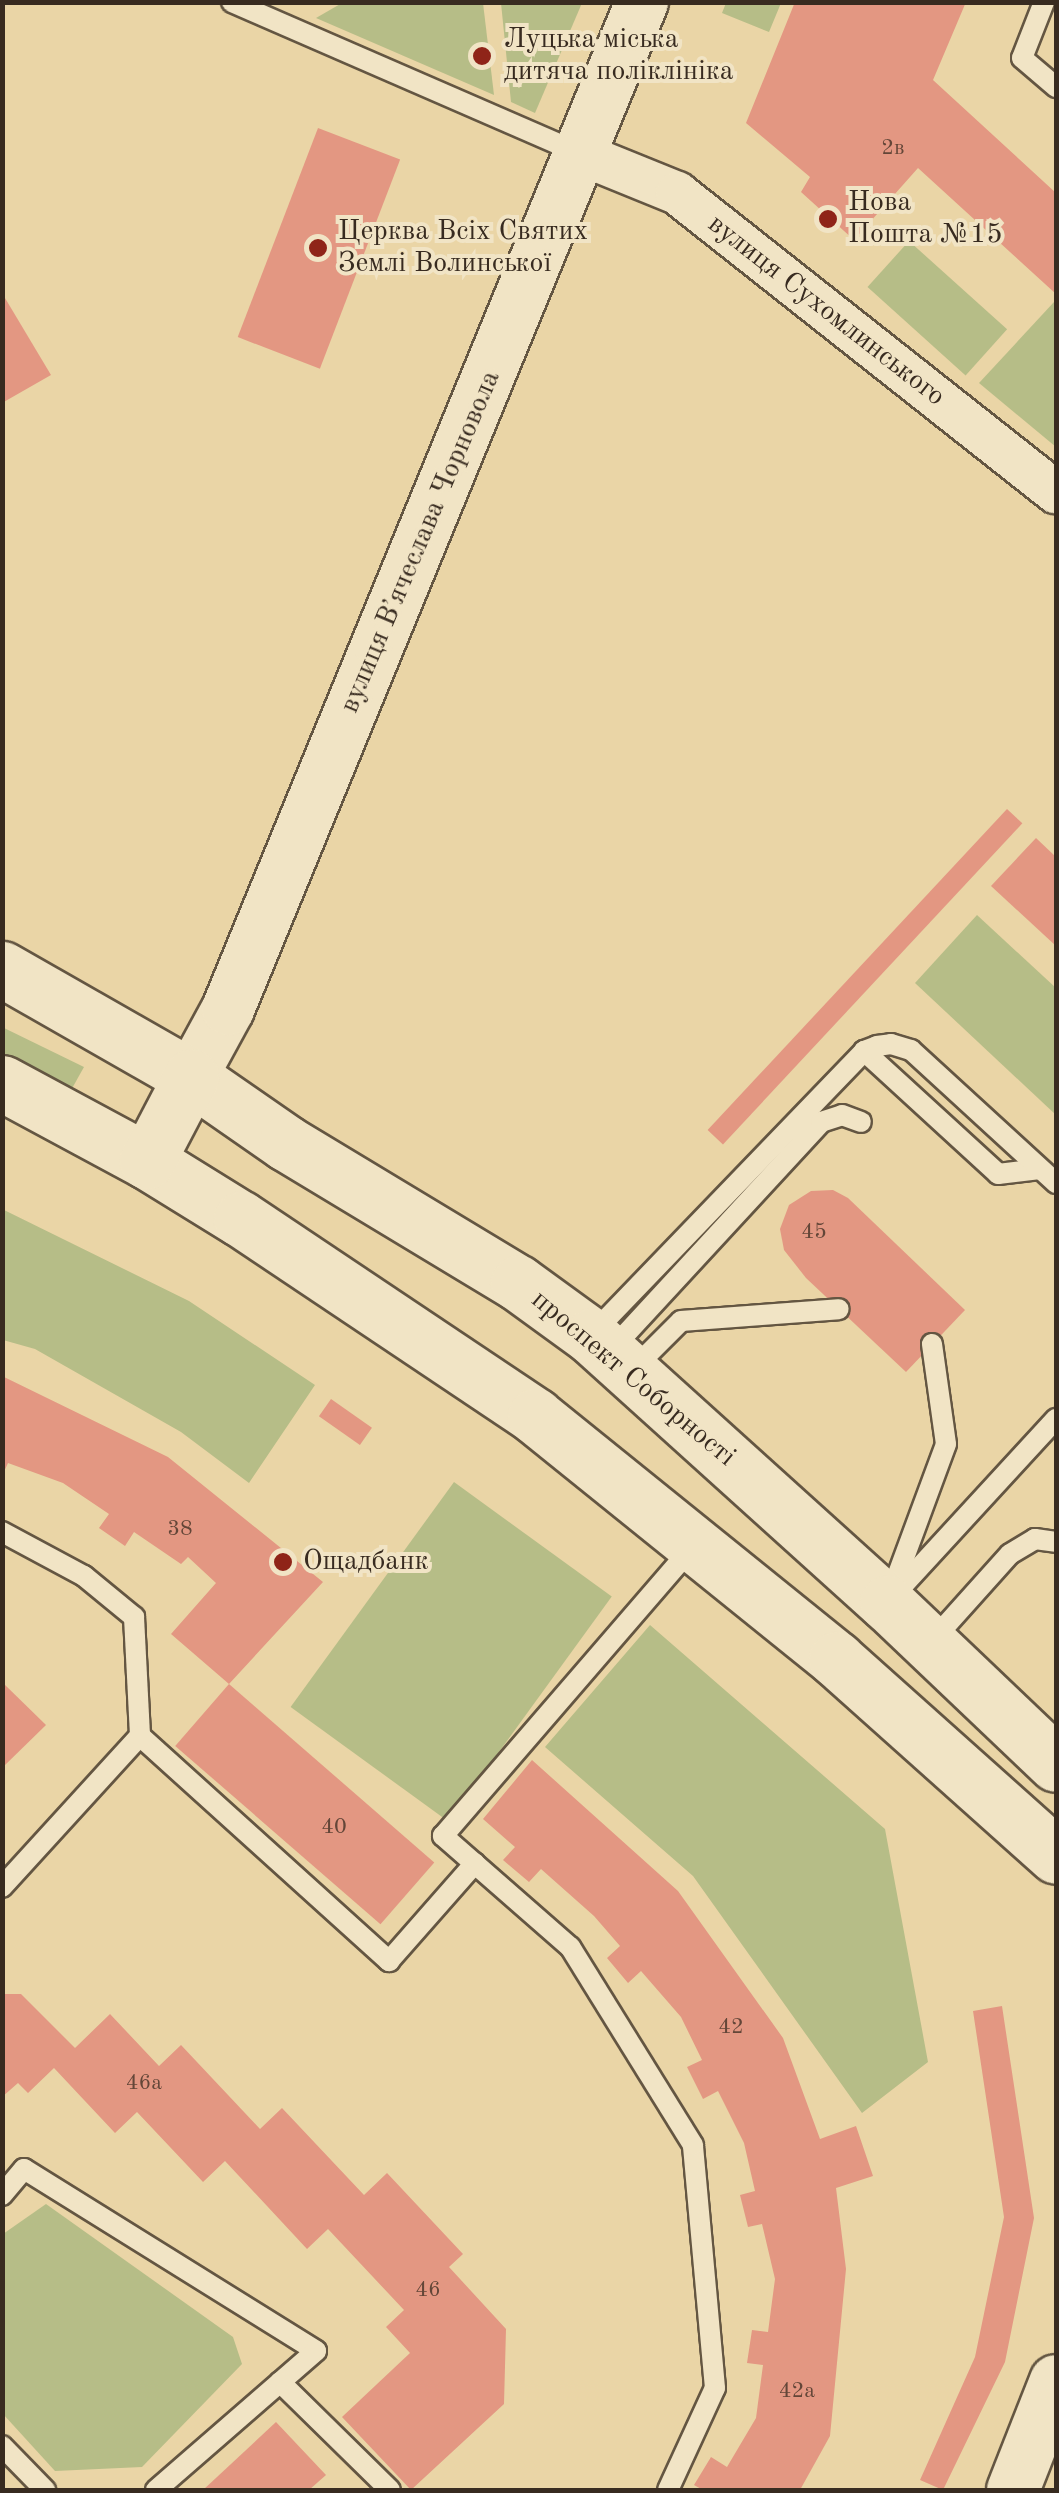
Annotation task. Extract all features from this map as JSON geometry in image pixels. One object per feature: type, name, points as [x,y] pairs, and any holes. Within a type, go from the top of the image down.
[{"type":"main road","name":"проспект Соборності","points":[[2,969],[191,1078],[286,1144],[518,1283],[611,1353],[888,1603],[1056,1764]]},
{"type":"main road","points":[[147,1161],[191,1078]]},
{"type":"main road","points":[[2,1084],[147,1161],[536,1416],[836,1659],[1056,1856]]},
{"type":"main road","points":[[836,1659],[888,1603]]},
{"type":"main road","points":[[881,1698],[930,1643]]},
{"type":"street","name":"вулиця Вʼячеслава Чорновола","points":[[191,1078],[235,990],[642,2]]},
{"type":"street","name":"вулиця Сухомлинського","points":[[581,154],[677,194],[1056,492]]},
{"type":"street","points":[[1012,2490],[1056,2381]]},
{"type":"lane","points":[[232,2],[581,154]]},
{"type":"lane","points":[[1044,2],[1022,58],[1056,86]]},
{"type":"lane","points":[[611,1353],[864,1051],[891,1044],[911,1050],[1056,1184]]},
{"type":"lane","points":[[864,1051],[998,1174],[1040,1168]]},
{"type":"lane","points":[[611,1353],[822,1122],[842,1115],[860,1122]]},
{"type":"lane","points":[[611,1353],[681,1321],[839,1309]]},
{"type":"lane","points":[[888,1603],[946,1444],[932,1344]]},
{"type":"lane","points":[[888,1603],[1056,1419]]},
{"type":"lane","points":[[2,1532],[84,1576],[134,1618],[140,1736],[389,1962],[474,1863]]},
{"type":"lane","points":[[930,1643],[1010,1554],[1036,1539],[1056,1542]]},
{"type":"lane","points":[[668,2490],[715,2388],[693,2145],[570,1947],[443,1836],[696,1544]]},
{"type":"lane","points":[[2,1887],[140,1736]]},
{"type":"lane","points":[[2,2195],[24,2168],[316,2351],[156,2490]]},
{"type":"lane","points":[[280,2382],[390,2490]]},
{"type":"lane","points":[[2,2446],[45,2490]]},
{"type":"green space","points":[[726,2],[781,3],[769,32],[722,13]]},
{"type":"green space","points":[[342,3],[483,3],[494,95],[316,18]]},
{"type":"green space","points":[[501,3],[582,3],[535,113],[511,102]]},
{"type":"green space","points":[[909,241],[1007,329],[966,375],[868,287]]},
{"type":"green space","points":[[1056,304],[1056,447],[979,383]]},
{"type":"green space","points":[[977,915],[1056,988],[1056,1115],[915,983]]},
{"type":"green space","points":[[2,1027],[84,1067],[70,1092],[3,1059]]},
{"type":"green space","points":[[2,1209],[189,1301],[315,1385],[249,1483],[181,1432],[35,1349],[3,1340]]},
{"type":"green space","points":[[454,1482],[612,1597],[448,1822],[291,1707]]},
{"type":"green space","points":[[650,1625],[885,1829],[928,2062],[862,2113],[693,1876],[545,1747]]},
{"type":"green space","points":[[46,2204],[233,2337],[242,2364],[142,2467],[55,2471],[3,2414],[3,2234]]},
{"type":"building","points":[[795,2],[966,2],[933,80],[1056,193],[1056,294],[918,168],[854,240],[801,192],[810,177],[746,123]]},
{"type":"building","name":"Церква Всіх Святих Землі Волинської","points":[[318,128],[400,160],[320,369],[238,337]]},
{"type":"building","points":[[2,293],[51,375],[2,403]]},
{"type":"building","points":[[1007,809],[1022,823],[723,1144],[708,1130]]},
{"type":"building","points":[[1036,838],[1056,857],[1056,946],[991,886]]},
{"type":"building","points":[[833,1190],[848,1198],[965,1310],[906,1372],[806,1278],[784,1250],[780,1229],[789,1205],[811,1191]]},
{"type":"building","points":[[2,1376],[168,1457],[323,1582],[229,1684],[171,1634],[216,1583],[188,1557],[181,1564],[134,1532],[125,1546],[99,1528],[109,1514],[63,1483],[8,1463],[2,1476]]},
{"type":"building","points":[[331,1399],[372,1428],[360,1445],[319,1416]]},
{"type":"building","points":[[2,1682],[46,1725],[2,1768]]},
{"type":"building","points":[[229,1684],[434,1862],[380,1924],[175,1746]]},
{"type":"building","points":[[532,1760],[678,1891],[783,2038],[820,2139],[856,2126],[873,2176],[836,2188],[846,2269],[830,2436],[800,2490],[703,2490],[694,2485],[711,2457],[727,2467],[756,2418],[763,2365],[747,2363],[752,2330],[768,2332],[775,2279],[762,2224],[748,2227],[740,2195],[755,2191],[744,2143],[718,2091],[703,2099],[687,2067],[702,2060],[681,2017],[641,1971],[628,1983],[607,1958],[620,1946],[594,1916],[541,1869],[529,1882],[503,1860],[515,1847],[483,1819]]},
{"type":"building","points":[[2,1994],[21,1994],[75,2048],[110,2014],[159,2066],[181,2045],[260,2129],[282,2108],[364,2195],[387,2173],[463,2254],[449,2267],[506,2329],[504,2404],[411,2490],[342,2417],[410,2353],[386,2327],[404,2310],[328,2229],[307,2249],[225,2161],[203,2182],[137,2112],[115,2133],[54,2068],[28,2093],[18,2083],[2,2097]]},
{"type":"building","points":[[1002,2006],[1034,2218],[1005,2362],[943,2490],[920,2480],[975,2357],[1004,2217],[973,2011]]},
{"type":"building","points":[[276,2422],[326,2475],[309,2490],[203,2490]]},
{"type":"place","name":"Луцька міська дитяча поліклініка","points":[[482,56]]},
{"type":"place","name":"Нова Пошта №15","points":[[828,219]]},
{"type":"place","name":"Церква Всіх Святих Землі Волинської","points":[[318,248]]},
{"type":"place","name":"Ощадбанк","points":[[283,1562]]}]
